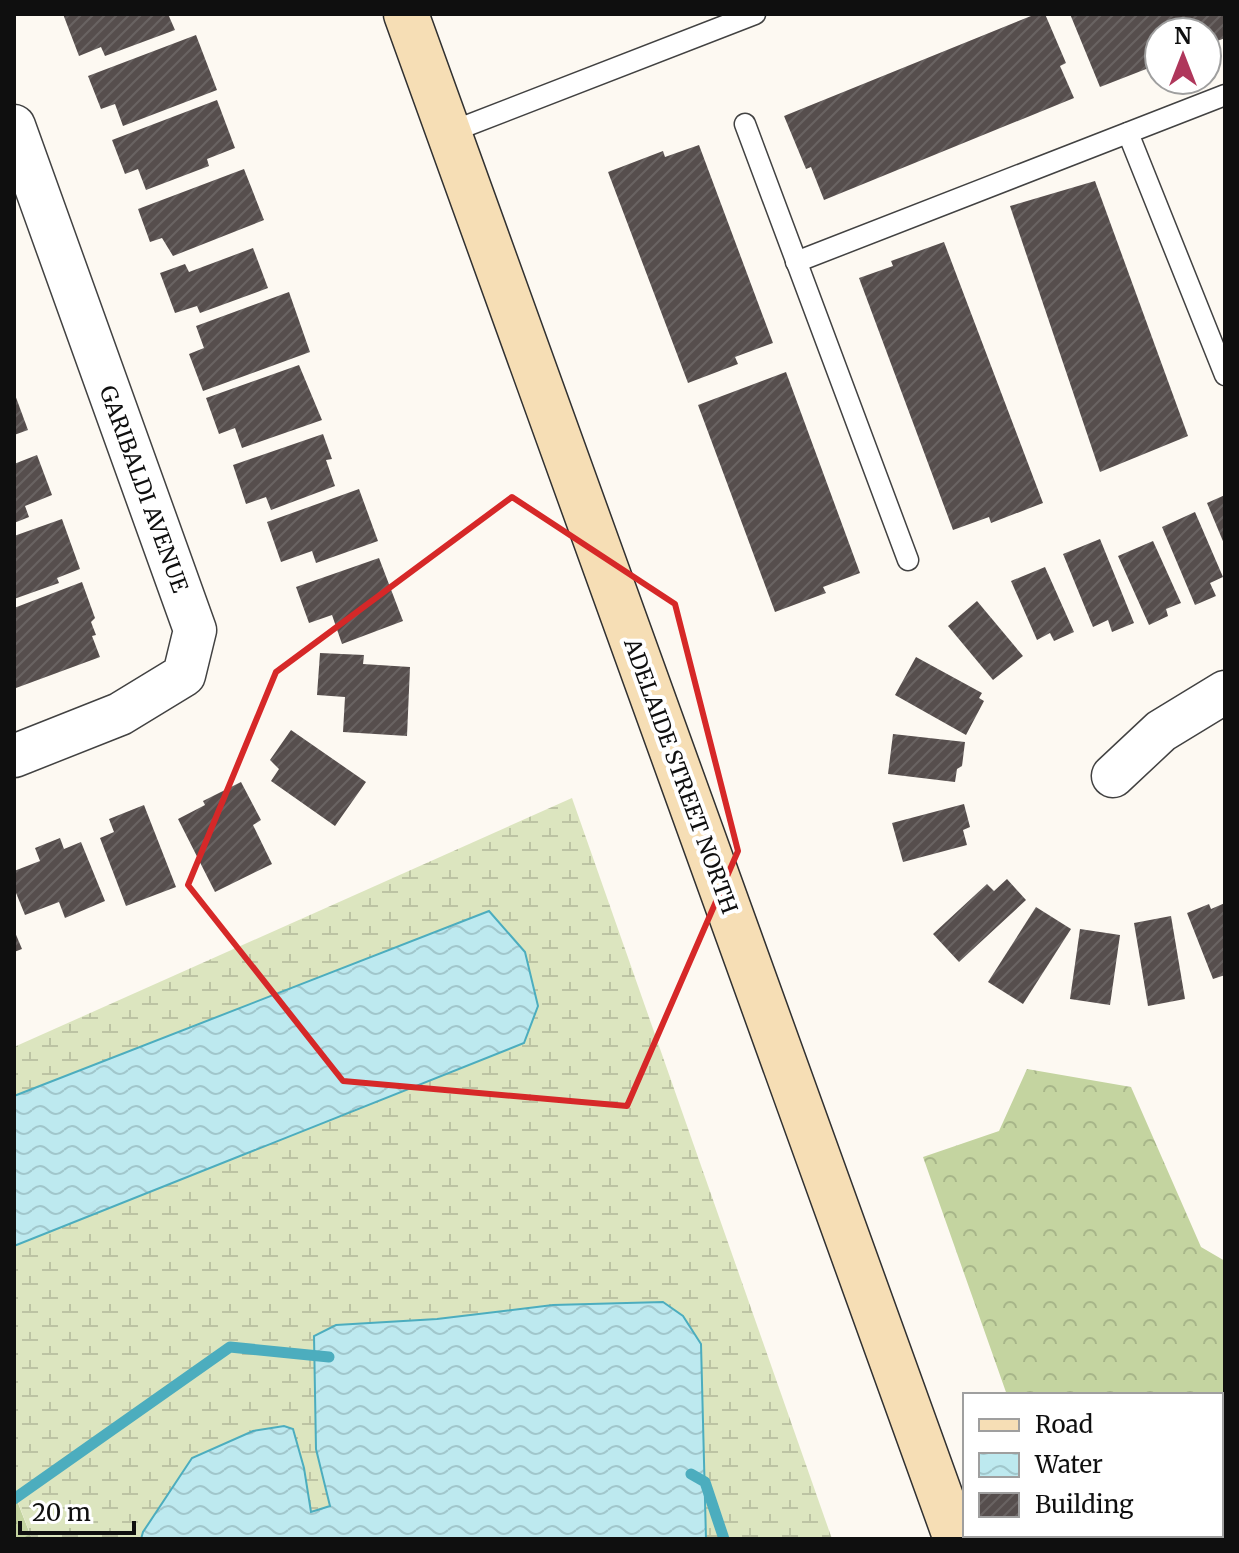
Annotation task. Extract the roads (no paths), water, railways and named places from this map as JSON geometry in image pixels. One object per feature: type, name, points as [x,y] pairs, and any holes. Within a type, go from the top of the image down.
[{"type":"main road","name":"ADELAIDE STREET NORTH","points":[[406,14],[956,1539]]},
{"type":"street","name":"GARIBALDI AVENUE","points":[[14,126],[195,630],[184,675],[120,714],[14,756]]},
{"type":"street","points":[[1113,776],[1161,731],[1225,692]]},
{"type":"lane","points":[[448,133],[755,14]]},
{"type":"lane","points":[[796,262],[1225,95]]},
{"type":"lane","points":[[745,124],[908,560]]},
{"type":"lane","points":[[1128,133],[1225,375]]},
{"type":"water","points":[[489,911],[525,952],[538,1006],[524,1043],[14,1246],[14,1096]]},
{"type":"water","points":[[663,1302],[683,1316],[701,1344],[706,1539],[141,1539],[192,1458],[253,1431],[284,1426],[293,1429],[304,1468],[311,1512],[330,1506],[316,1449],[314,1336],[336,1325],[437,1319],[553,1305]]},
{"type":"waterway","points":[[14,1499],[230,1347],[329,1357]]},
{"type":"waterway","points":[[691,1474],[705,1482],[724,1539]]}]
